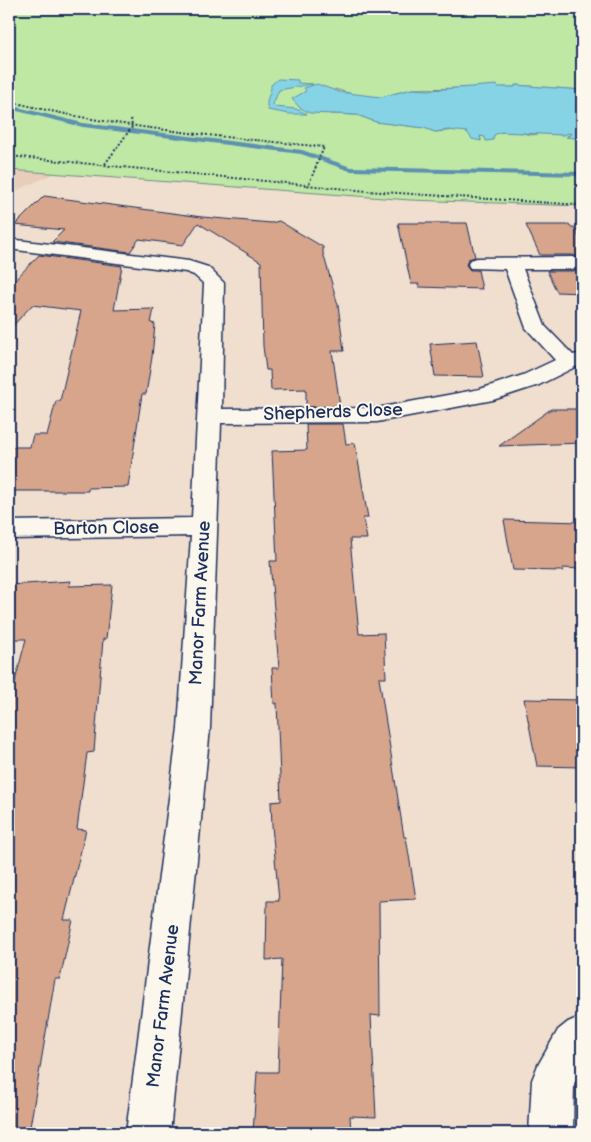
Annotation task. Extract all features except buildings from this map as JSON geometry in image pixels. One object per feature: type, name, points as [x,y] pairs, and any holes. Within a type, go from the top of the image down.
[{"type":"street","name":"Manor Farm Avenue","points":[[9,244],[189,267],[209,277],[214,283],[210,416],[194,728],[148,1133]]},
{"type":"street","points":[[477,264],[572,262]]},
{"type":"street","name":"Shepherds Close","points":[[210,416],[377,414],[432,406],[485,395],[531,380],[575,360],[536,328],[512,264]]},
{"type":"street","name":"Barton Close","points":[[9,530],[204,526]]},
{"type":"street","points":[[551,1133],[553,1080],[573,1045],[582,1036]]},
{"type":"path","points":[[9,101],[49,113],[106,124],[324,147],[308,186]]},
{"type":"path","points":[[105,164],[132,126],[131,118]]},
{"type":"path","points":[[9,156],[436,197],[582,204]]},
{"type":"shaded area","points":[[9,168],[55,173],[9,194]]},
{"type":"green space","points":[[9,9],[582,9],[582,90],[516,85],[516,87],[412,89],[381,97],[355,95],[335,89],[330,114],[357,115],[376,122],[424,128],[435,132],[457,130],[467,132],[481,140],[480,136],[501,132],[517,132],[532,135],[542,133],[573,134],[567,136],[582,139],[582,206],[410,200],[9,170]]},
{"type":"water","points":[[278,79],[298,80],[298,83],[313,84],[279,90],[273,104],[275,107],[296,109],[307,114],[289,114],[268,110],[267,100],[271,85]]},
{"type":"water","points":[[317,84],[339,92],[381,97],[412,89],[430,90],[497,85],[498,87],[515,87],[515,85],[582,90],[582,139],[566,137],[572,134],[569,133],[562,135],[501,132],[494,135],[493,140],[486,141],[485,137],[480,136],[481,141],[472,139],[467,132],[448,130],[435,132],[424,128],[376,122],[357,115],[310,113],[300,108],[292,99],[306,91],[304,88]]},
{"type":"waterway","points":[[9,107],[83,125],[302,152],[350,169],[582,174]]}]
